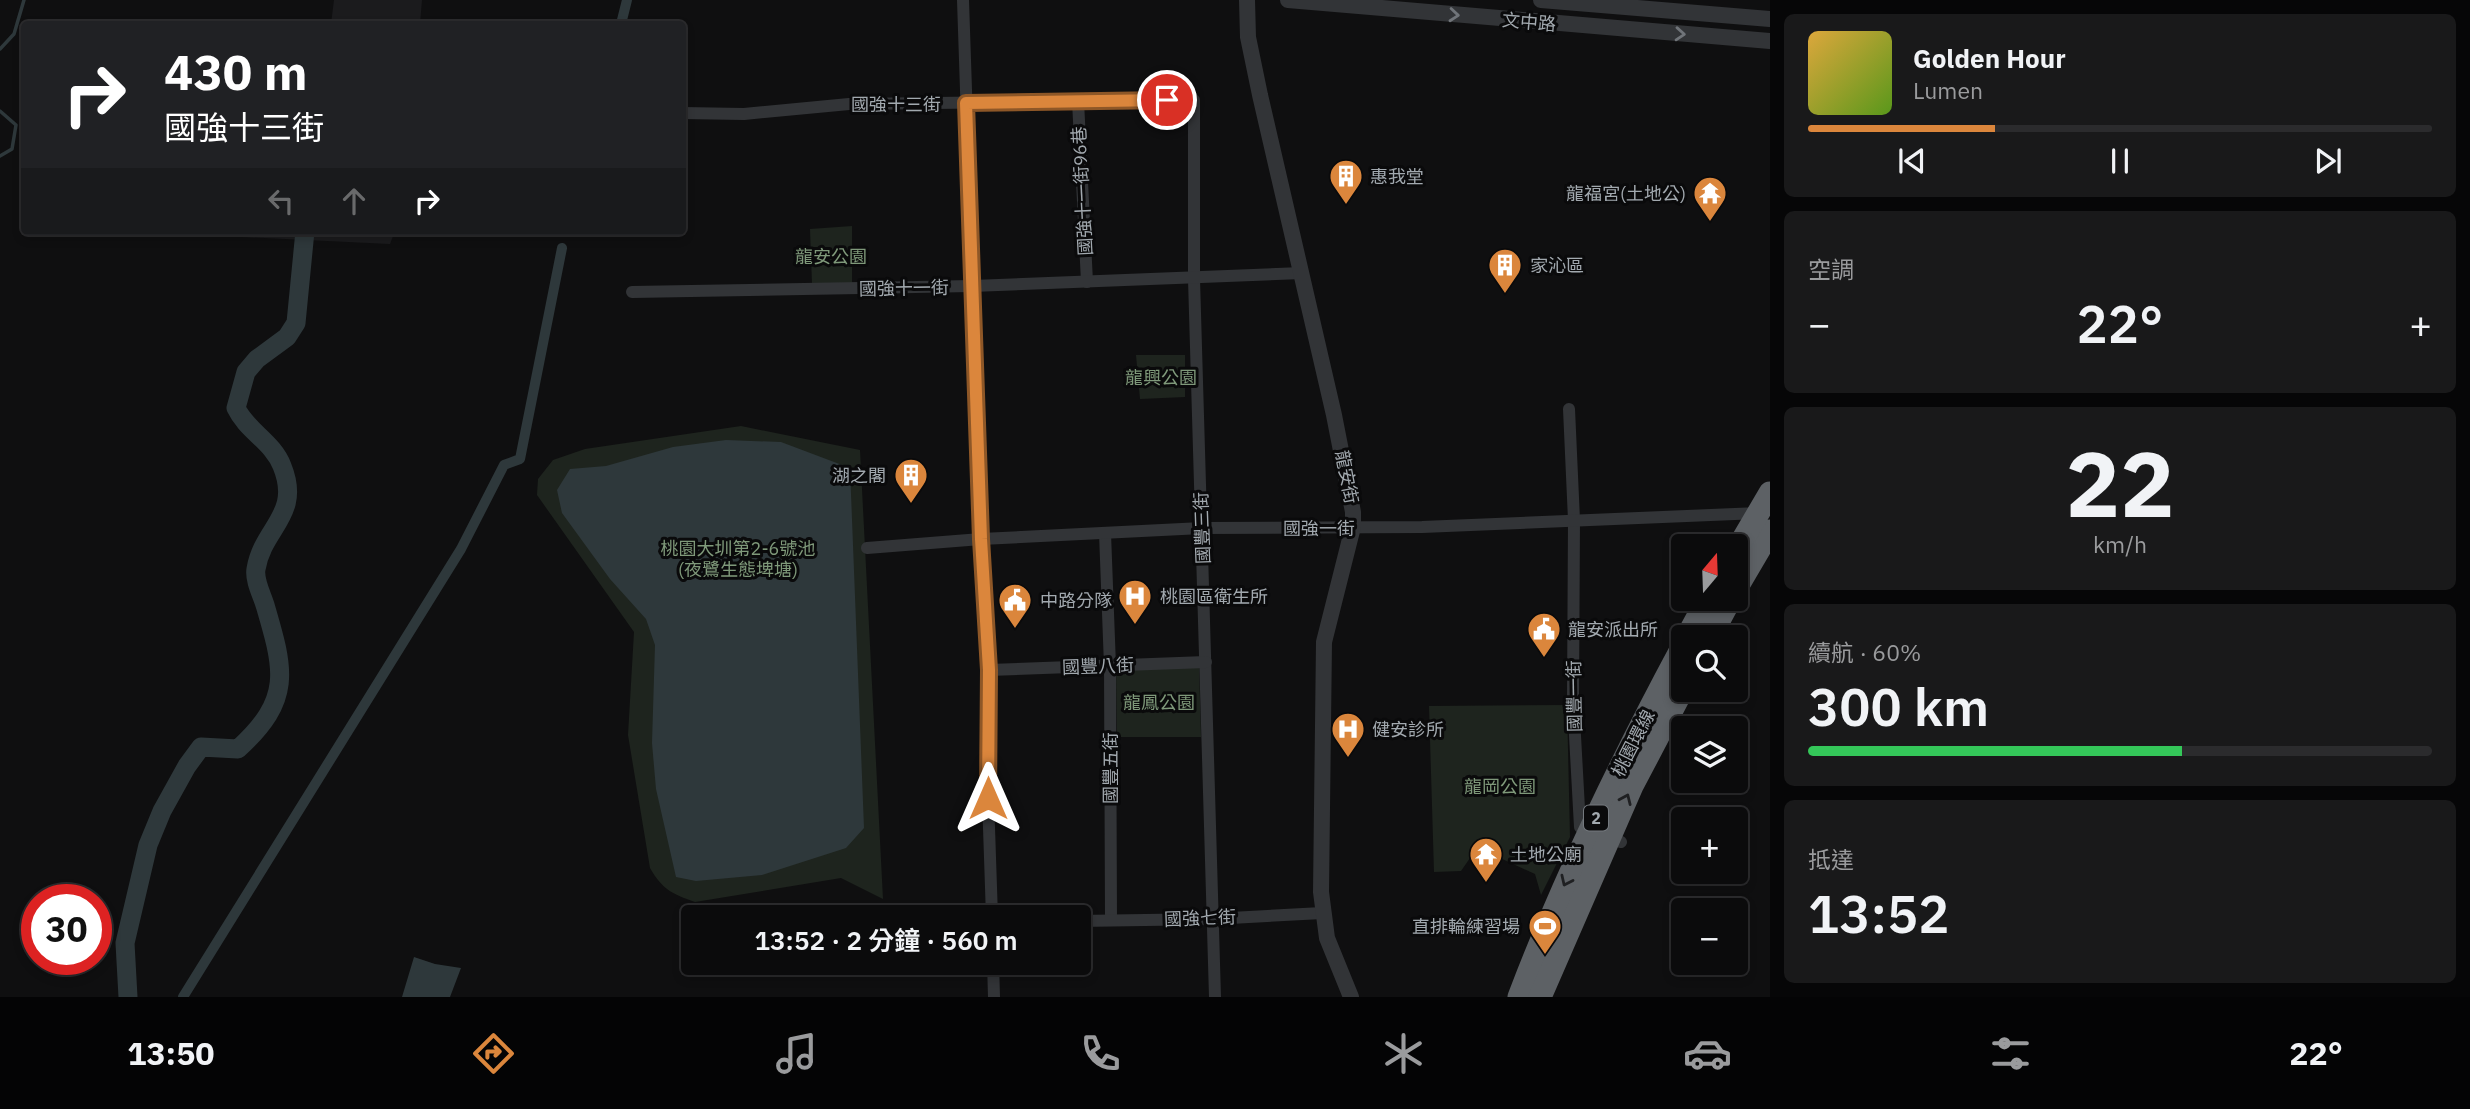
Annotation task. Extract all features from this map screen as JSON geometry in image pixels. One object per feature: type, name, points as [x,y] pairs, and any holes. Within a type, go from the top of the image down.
[{"type":"highway","points":[[1746,534],[1770,493]]},
{"type":"highway","points":[[1748,569],[1770,531]]},
{"type":"highway","name":"桃園環線","points":[[1519,997],[1552,911],[1671,669]]},
{"type":"highway","name":"桃園環線","points":[[1540,997],[1632,786],[1676,702]]},
{"type":"street","points":[[963,0],[981,539],[989,670],[988,798],[992,905]]},
{"type":"street","name":"龍安街","points":[[1247,0],[1248,37],[1260,95],[1352,501],[1353,527],[1324,642],[1322,913],[1327,938],[1351,997]]},
{"type":"street","name":"文中路","points":[[1288,0],[1770,41]]},
{"type":"street","name":"文中路","points":[[1541,0],[1770,19]]},
{"type":"street","name":"國強十三街","points":[[686,113],[744,114],[849,104],[1194,100]]},
{"type":"street","name":"國豐三街","points":[[1194,100],[1194,279],[1215,997]]},
{"type":"street","name":"國強十一街96巷","points":[[1078,101],[1087,282]]},
{"type":"street","name":"國強十一街","points":[[632,292],[972,286],[1302,273]]},
{"type":"street","points":[[1569,409],[1574,520]]},
{"type":"street","name":"國強一街","points":[[867,548],[981,539],[1202,528],[1422,527],[1770,513]]},
{"type":"street","name":"國豐一街","points":[[1574,520],[1573,699],[1580,827],[1621,842]]},
{"type":"street","name":"國豐五街","points":[[1105,533],[1110,666],[1111,920]]},
{"type":"street","name":"國豐八街","points":[[989,670],[1206,662]]},
{"type":"street","name":"國強七街","points":[[1091,921],[1212,919],[1322,913]]},
{"type":"street","points":[[993,975],[994,997]]},
{"type":"shaded area","points":[[334,0],[422,0],[420,21],[331,21]]},
{"type":"shaded area","points":[[200,235],[393,235],[390,244]]},
{"type":"shaded area","name":"桃園大圳第2-6號池 (夜鷺生態埤塘)","points":[[726,440],[781,442],[850,468],[864,828],[846,848],[762,875],[696,881],[676,877],[656,789],[652,743],[655,645],[646,619],[610,579],[562,513],[557,490],[570,469],[606,466],[673,447]]},
{"type":"shaded area","points":[[414,957],[461,968],[450,997],[402,997]]},
{"type":"green space","name":"龍安公園","points":[[852,226],[852,283],[812,284],[810,229]]},
{"type":"green space","name":"龍興公園","points":[[1136,355],[1185,355],[1185,397],[1140,399]]},
{"type":"green space","name":"桃園大圳第2-6號池 (夜鷺生態埤塘)","points":[[741,426],[860,450],[883,899],[841,878],[695,902],[663,886],[650,868],[628,735],[634,632],[537,495],[538,479],[553,460],[585,449]]},
{"type":"green space","name":"龍鳳公園","points":[[1199,667],[1201,737],[1117,737],[1116,669]]},
{"type":"green space","name":"龍岡公園","points":[[1567,705],[1570,837],[1541,895],[1535,874],[1500,858],[1470,858],[1461,871],[1434,872],[1429,706]]},
{"type":"waterway","points":[[0,49],[14,34],[24,0]]},
{"type":"waterway","points":[[622,21],[627,0]]},
{"type":"waterway","points":[[0,111],[16,125],[12,149],[0,156]]},
{"type":"waterway","points":[[128,997],[125,943],[148,845],[162,811],[201,747],[238,749],[256,731],[276,699],[279,683],[277,648],[257,583],[256,569],[266,542],[284,509],[287,483],[273,450],[236,408],[246,372],[257,359],[287,337],[296,323],[305,235]]},
{"type":"waterway","points":[[183,997],[461,549],[504,465],[520,459],[562,248]]},
{"type":"place","name":"惠我堂","points":[[1346,206]]},
{"type":"place","name":"龍福宮(土地公)","points":[[1710,223]]},
{"type":"place","name":"家沁區","points":[[1505,295]]},
{"type":"place","name":"湖之閣","points":[[911,505]]},
{"type":"place","name":"桃園區衛生所","points":[[1135,626]]},
{"type":"place","name":"中路分隊","points":[[1015,630]]},
{"type":"place","name":"龍安派出所","points":[[1544,659]]},
{"type":"place","name":"健安診所","points":[[1348,759]]},
{"type":"place","name":"土地公廟","points":[[1486,884]]},
{"type":"place","name":"直排輪練習場","points":[[1545,956]]},
{"type":"route","points":[[988,798],[989,670],[981,539],[966,103],[1167,100]]}]
